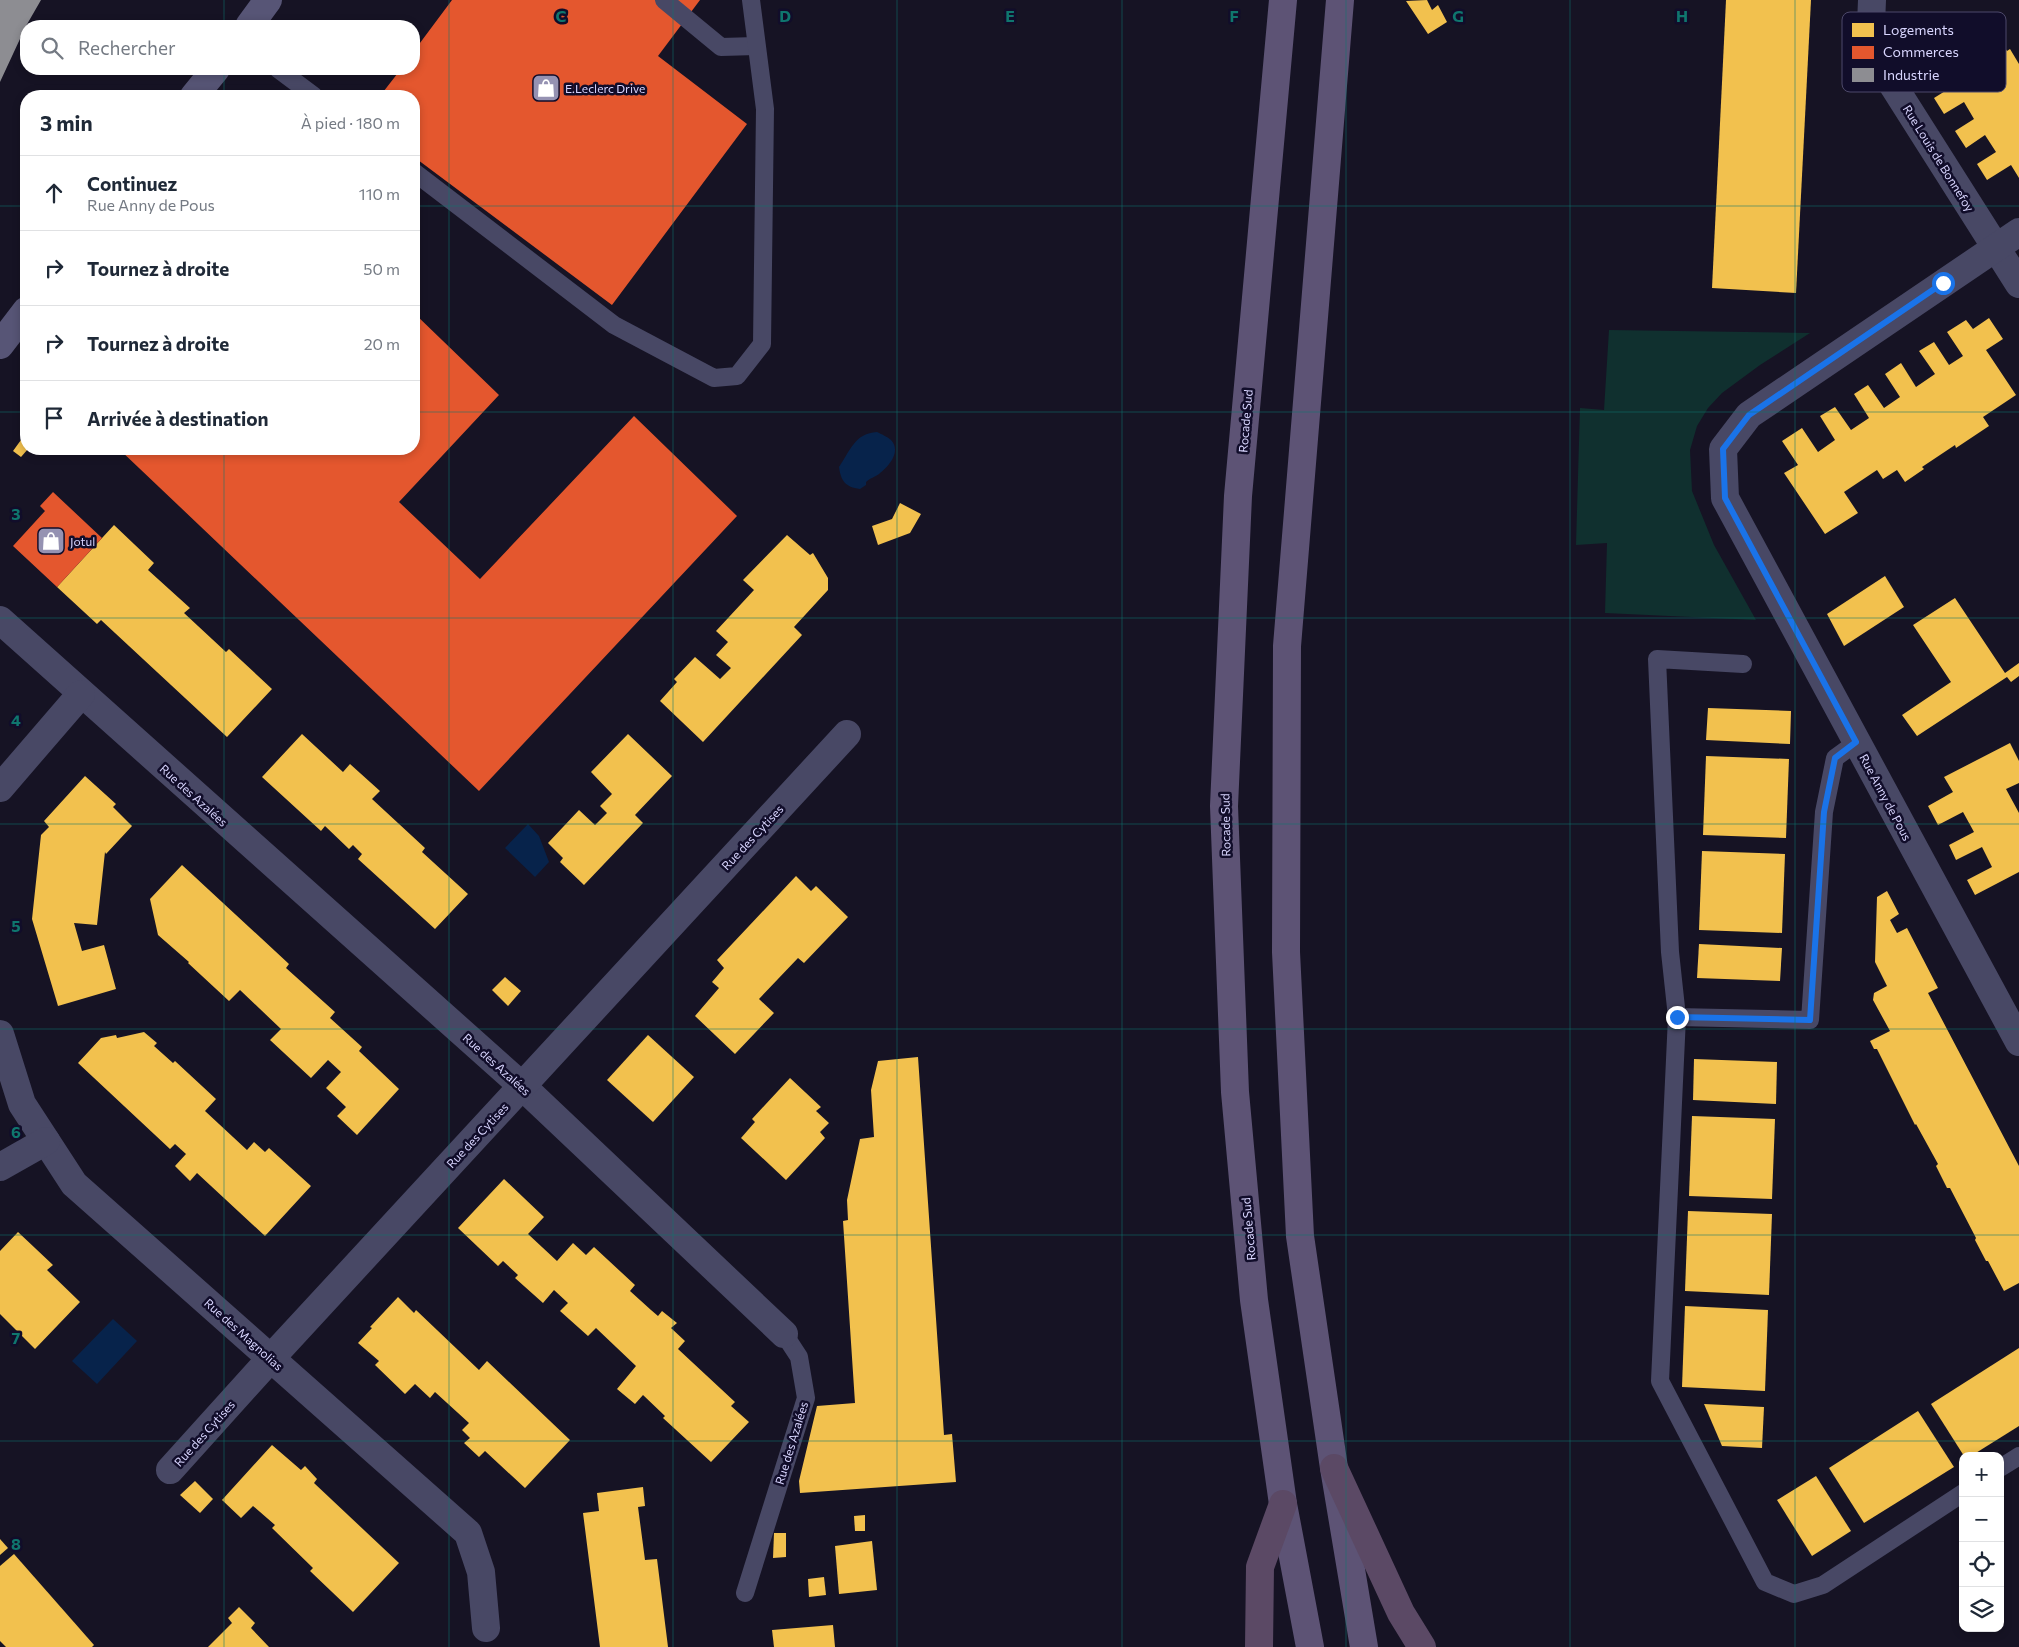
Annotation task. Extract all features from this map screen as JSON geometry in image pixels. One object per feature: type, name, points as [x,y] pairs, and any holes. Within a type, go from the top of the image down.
[{"type":"highway","points":[[1334,1468],[1401,1613],[1422,1647]]},
{"type":"highway","points":[[1259,1647],[1260,1567],[1283,1504]]},
{"type":"main road","name":"Rocade Sud","points":[[1283,0],[1238,496],[1224,806],[1235,1092],[1254,1300],[1283,1504],[1310,1647]]},
{"type":"main road","points":[[1340,0],[1287,646],[1286,942],[1300,1236],[1334,1468],[1364,1647]]},
{"type":"street","points":[[253,20],[268,0]]},
{"type":"street","points":[[199,90],[211,75]]},
{"type":"street","name":"Rue Louis de Bonnefoy","points":[[1897,92],[2019,284]]},
{"type":"street","name":"Rue Anny de Pous","points":[[2019,232],[1749,415],[1723,449],[1725,498],[2019,1042]]},
{"type":"street","points":[[0,345],[20,319]]},
{"type":"street","name":"Rue des Azalées","points":[[0,620],[522,1086],[784,1334]]},
{"type":"street","points":[[0,788],[81,694]]},
{"type":"street","name":"Rue des Cytises","points":[[170,1470],[847,734]]},
{"type":"street","name":"Rue des Magnolias","points":[[0,1034],[22,1104],[74,1184],[468,1533],[481,1572],[486,1628]]},
{"type":"street","points":[[0,1167],[46,1142]]},
{"type":"lane","points":[[664,0],[721,47],[756,46]]},
{"type":"lane","points":[[420,177],[614,325],[714,378],[737,376],[762,344],[765,109],[751,0]]},
{"type":"lane","points":[[286,75],[306,90]]},
{"type":"lane","points":[[1743,664],[1657,659],[1670,952],[1677,1017],[1660,1381],[1765,1582],[1794,1594],[1823,1585],[1959,1496]]},
{"type":"lane","points":[[1677,1017],[1810,1020],[1824,812],[1835,758],[1856,742]]},
{"type":"lane","name":"Rue des Azalées","points":[[745,1593],[806,1398],[798,1357],[784,1334]]},
{"type":"lane","points":[[2004,1465],[2019,1456]]},
{"type":"green space","points":[[1609,330],[1810,333],[1760,365],[1722,393],[1708,408],[1697,426],[1690,450],[1692,491],[1714,545],[1756,620],[1605,613],[1607,543],[1576,545],[1580,408],[1604,410]]},
{"type":"water","points":[[877,432],[890,439],[894,445],[894,454],[890,463],[860,489],[847,485],[841,476],[839,467],[858,439]]},
{"type":"water","points":[[528,824],[539,836],[549,862],[535,877],[505,848]]},
{"type":"water","points":[[113,1319],[137,1341],[97,1384],[72,1361]]},
{"type":"building: Logements","points":[[1427,0],[1432,10],[1438,5],[1447,22],[1428,34],[1406,1]]},
{"type":"building: Logements","points":[[1726,0],[1811,0],[1796,293],[1712,288]]},
{"type":"building: Logements","points":[[2010,49],[2019,64],[2019,178],[2011,165],[1987,180],[1977,164],[1996,152],[1985,135],[1966,148],[1955,131],[1974,119],[1964,102],[1944,114],[1934,98],[1944,92],[2006,92],[2006,50],[2007,51]]},
{"type":"building: Logements","points":[[1989,318],[2003,339],[1986,350],[2016,395],[1983,417],[1989,426],[1956,448],[1955,445],[1922,467],[1924,469],[1905,482],[1897,470],[1883,479],[1877,470],[1844,492],[1858,513],[1825,534],[1784,473],[1798,465],[1782,441],[1802,428],[1818,452],[1835,440],[1820,416],[1835,407],[1851,430],[1869,418],[1854,394],[1868,385],[1884,408],[1900,397],[1885,374],[1901,363],[1916,387],[1935,374],[1919,351],[1934,342],[1949,365],[1963,356],[1947,332],[1966,320],[1973,329]]},
{"type":"building: Logements","points":[[20,441],[20,455],[23,455],[21,457],[13,451]]},
{"type":"building: Logements","points":[[900,503],[921,514],[910,533],[878,545],[872,526],[892,519]]},
{"type":"building: Logements","points":[[114,525],[154,563],[148,570],[190,608],[184,613],[226,652],[229,649],[272,689],[227,737],[101,620],[97,624],[57,587]]},
{"type":"building: Logements","points":[[787,535],[810,555],[813,553],[828,578],[828,590],[794,627],[802,635],[703,742],[660,701],[677,682],[674,679],[695,657],[720,679],[731,668],[716,655],[728,642],[716,631],[754,590],[743,580]]},
{"type":"building: Logements","points":[[1885,576],[1904,607],[1844,646],[1827,614]]},
{"type":"building: Logements","points":[[1955,598],[2005,673],[2019,663],[2019,676],[2011,682],[2007,677],[1917,736],[1902,715],[1951,682],[1913,625]]},
{"type":"building: Logements","points":[[1708,708],[1791,711],[1790,744],[1706,740]]},
{"type":"building: Logements","points":[[302,734],[343,772],[350,764],[380,791],[372,799],[425,848],[422,852],[468,894],[435,929],[358,859],[362,854],[353,845],[349,849],[325,826],[321,831],[262,777]]},
{"type":"building: Logements","points":[[628,734],[672,776],[635,815],[643,823],[584,885],[560,862],[563,858],[548,843],[579,810],[595,825],[607,813],[600,806],[612,794],[591,772]]},
{"type":"building: Logements","points":[[2010,743],[2019,761],[2019,783],[2006,789],[2019,813],[2019,872],[1975,895],[1967,880],[1992,867],[1982,847],[1956,860],[1949,845],[1974,832],[1963,812],[1938,825],[1928,806],[1953,792],[1944,777]]},
{"type":"building: Logements","points":[[1706,756],[1789,759],[1786,838],[1703,835]]},
{"type":"building: Logements","points":[[85,776],[116,804],[113,807],[132,826],[106,854],[105,852],[97,925],[74,923],[82,951],[104,945],[116,989],[58,1006],[32,919],[41,835],[49,827],[44,821]]},
{"type":"building: Logements","points":[[1702,851],[1785,854],[1782,933],[1699,930]]},
{"type":"building: Logements","points":[[182,865],[289,964],[286,968],[335,1012],[330,1018],[362,1047],[359,1051],[399,1089],[357,1135],[337,1116],[346,1107],[326,1088],[341,1072],[328,1060],[311,1078],[270,1040],[281,1029],[240,990],[229,1001],[158,935],[150,899]]},
{"type":"building: Logements","points":[[796,876],[811,891],[816,886],[848,917],[804,963],[798,958],[759,999],[774,1013],[735,1054],[695,1016],[719,988],[712,982],[724,968],[717,960]]},
{"type":"building: Logements","points":[[1887,891],[1899,914],[1890,920],[1897,933],[1907,928],[1938,988],[1928,993],[2019,1166],[2019,1283],[2004,1291],[1988,1261],[1986,1261],[1950,1188],[1947,1188],[1936,1166],[1938,1164],[1915,1125],[1877,1049],[1874,1049],[1870,1041],[1890,1031],[1873,1000],[1874,993],[1887,986],[1875,962],[1877,897]]},
{"type":"building: Logements","points":[[1699,944],[1782,948],[1780,981],[1697,978]]},
{"type":"building: Logements","points":[[505,977],[521,991],[508,1006],[492,990]]},
{"type":"building: Logements","points":[[144,1032],[157,1043],[154,1046],[173,1063],[175,1061],[216,1099],[205,1111],[247,1150],[254,1142],[265,1152],[269,1148],[311,1186],[265,1236],[197,1173],[190,1181],[175,1166],[186,1154],[175,1144],[170,1149],[78,1063],[101,1038],[116,1035],[117,1038]]},
{"type":"building: Logements","points":[[648,1035],[694,1077],[653,1122],[607,1080]]},
{"type":"building: Logements","points":[[918,1057],[944,1435],[952,1434],[956,1482],[800,1493],[799,1481],[817,1406],[855,1403],[843,1221],[848,1220],[847,1200],[860,1139],[874,1137],[871,1090],[878,1061]]},
{"type":"building: Logements","points":[[1694,1059],[1777,1062],[1776,1104],[1693,1100]]},
{"type":"building: Logements","points":[[790,1078],[821,1107],[816,1111],[829,1123],[820,1132],[825,1138],[786,1180],[741,1138],[755,1122],[752,1119]]},
{"type":"building: Logements","points":[[1692,1116],[1775,1119],[1772,1199],[1689,1196]]},
{"type":"building: Logements","points":[[504,1179],[544,1217],[528,1234],[557,1261],[573,1243],[586,1255],[594,1247],[635,1285],[630,1291],[658,1316],[662,1311],[677,1323],[671,1328],[685,1341],[678,1349],[735,1402],[731,1406],[749,1422],[711,1462],[663,1418],[665,1416],[643,1395],[635,1404],[617,1389],[636,1366],[596,1328],[588,1336],[560,1311],[568,1303],[554,1290],[543,1303],[515,1278],[518,1275],[503,1261],[498,1266],[458,1228]]},
{"type":"building: Logements","points":[[1688,1211],[1772,1214],[1769,1295],[1685,1291]]},
{"type":"building: Logements","points":[[18,1232],[53,1265],[47,1270],[80,1302],[35,1349],[0,1314],[0,1251]]},
{"type":"building: Logements","points":[[398,1297],[414,1313],[416,1310],[479,1370],[487,1361],[570,1440],[525,1488],[485,1451],[479,1457],[464,1443],[470,1438],[462,1430],[469,1423],[435,1392],[430,1398],[415,1384],[405,1394],[375,1365],[379,1361],[358,1343]]},
{"type":"building: Logements","points":[[1685,1306],[1768,1310],[1765,1391],[1682,1387]]},
{"type":"building: Logements","points":[[2019,1348],[2019,1426],[1977,1452],[1961,1452],[1931,1404]]},
{"type":"building: Logements","points":[[1704,1404],[1764,1407],[1762,1448],[1722,1446]]},
{"type":"building: Logements","points":[[1918,1411],[1954,1467],[1864,1523],[1829,1468]]},
{"type":"building: Logements","points":[[272,1445],[301,1470],[305,1466],[317,1479],[314,1483],[399,1563],[353,1612],[310,1571],[313,1568],[272,1528],[275,1525],[253,1506],[241,1518],[222,1500]]},
{"type":"building: Logements","points":[[1816,1476],[1851,1531],[1812,1556],[1777,1500]]},
{"type":"building: Logements","points":[[195,1481],[213,1499],[200,1513],[180,1495]]},
{"type":"building: Logements","points":[[643,1487],[645,1506],[638,1507],[645,1560],[657,1559],[668,1647],[600,1647],[583,1513],[599,1511],[597,1493]]},
{"type":"building: Logements","points":[[865,1515],[865,1531],[855,1531],[854,1516]]},
{"type":"building: Logements","points":[[774,1533],[786,1533],[786,1557],[773,1558]]},
{"type":"building: Logements","points":[[0,1539],[8,1548],[0,1555]]},
{"type":"building: Logements","points":[[872,1541],[877,1590],[839,1594],[835,1546]]},
{"type":"building: Logements","points":[[14,1554],[94,1645],[92,1647],[6,1647],[0,1641],[0,1566]]},
{"type":"building: Logements","points":[[824,1577],[826,1595],[809,1597],[808,1579]]},
{"type":"building: Logements","points":[[239,1607],[255,1623],[251,1628],[269,1647],[208,1647],[232,1623],[228,1618]]},
{"type":"building: Logements","points":[[833,1625],[835,1647],[774,1647],[772,1630]]},
{"type":"building: Commerces","points":[[452,0],[700,0],[658,56],[747,124],[612,305],[420,161],[420,90],[385,90],[396,75],[420,75],[420,43]]},
{"type":"building: Commerces","points":[[420,319],[499,395],[399,502],[480,579],[634,416],[737,516],[479,791],[125,455],[420,455]]},
{"type":"building: Commerces","points":[[53,492],[102,538],[57,587],[13,546],[45,511],[40,506]]},
{"type":"building: Industrie","points":[[0,0],[41,0],[29,20],[20,20],[20,39],[0,82]]},
{"type":"place","name":"E.Leclerc Drive","points":[[546,88]]},
{"type":"place","name":"Jotul","points":[[51,541]]},
{"type":"route","points":[[1677,1017],[1810,1020],[1824,812],[1835,758],[1856,742],[1725,498],[1723,449],[1749,415],[1943,283]]}]
